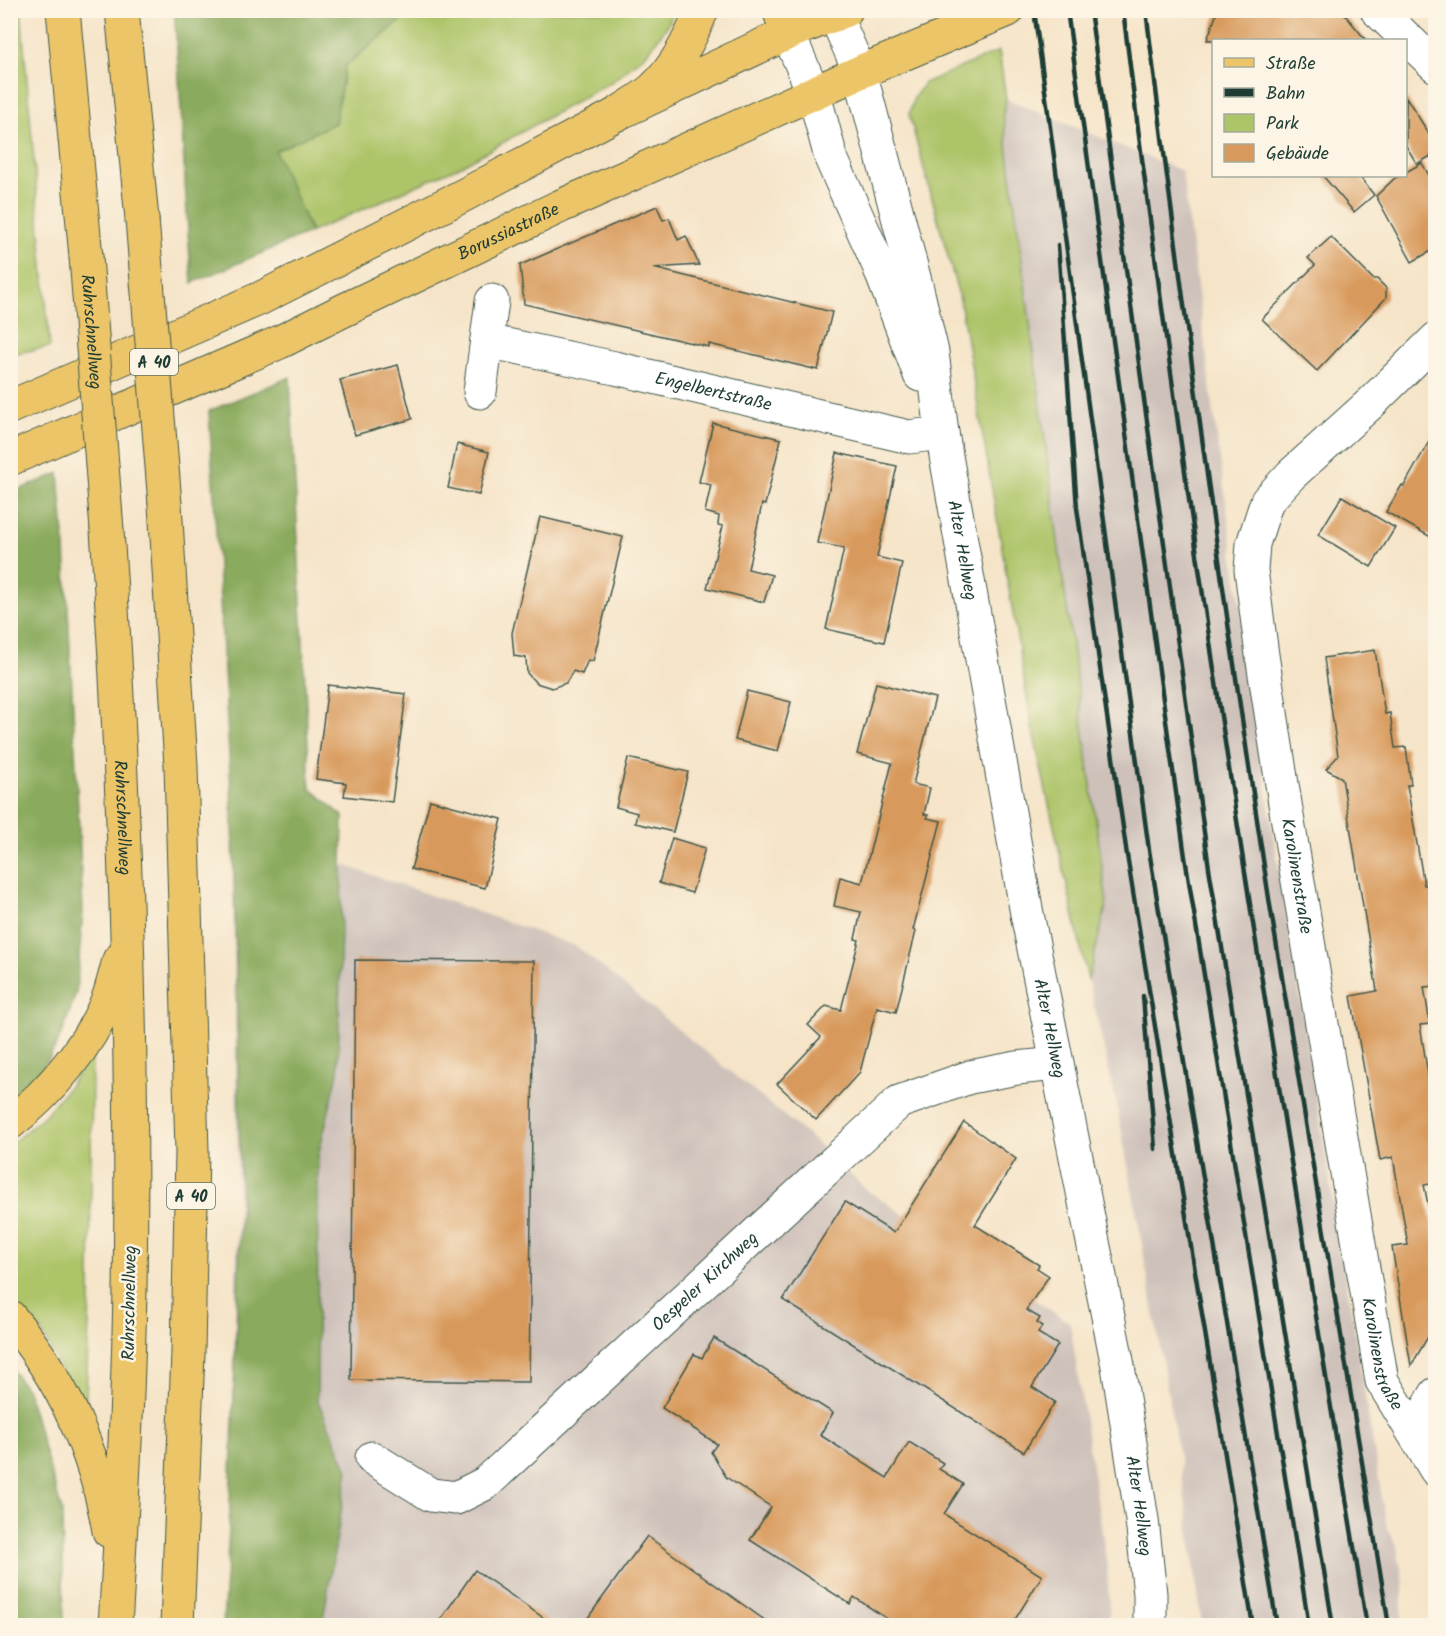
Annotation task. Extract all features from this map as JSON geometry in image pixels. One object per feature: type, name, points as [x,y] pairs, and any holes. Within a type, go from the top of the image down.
[{"type":"main road","name":"Ruhrschnellweg","points":[[63,10],[86,257],[107,530],[127,881],[130,1012],[130,1290],[115,1626]]},
{"type":"main road","name":"A 40","points":[[122,10],[142,219],[165,504],[181,766],[192,1151],[188,1377],[177,1626]]},
{"type":"main road","points":[[617,114],[655,87],[674,64],[692,34],[702,10]]},
{"type":"main road","name":"Borussiastraße","points":[[10,459],[280,342],[561,206],[860,72],[1008,10]]},
{"type":"main road","points":[[10,407],[259,299],[466,194],[784,22],[838,12]]},
{"type":"main road","points":[[10,1123],[60,1075],[80,1049],[109,997],[121,953],[127,881]]},
{"type":"main road","points":[[10,1317],[36,1350],[64,1395],[86,1444],[109,1530],[115,1626]]},
{"type":"street","points":[[1377,10],[1436,66]]},
{"type":"street","points":[[1413,10],[1436,52]]},
{"type":"street","name":"Alter Hellweg","points":[[838,12],[860,72],[932,352],[942,433],[1027,914],[1118,1366],[1142,1520],[1150,1593],[1150,1626]]},
{"type":"street","name":"Alter Hellweg","points":[[784,22],[814,94],[831,158],[879,266],[942,433]]},
{"type":"street","points":[[480,392],[492,301]]},
{"type":"street","name":"Karolinenstraße","points":[[1436,339],[1372,402],[1291,475],[1267,501],[1253,543],[1251,570],[1262,655],[1382,1381],[1436,1470]]},
{"type":"street","name":"Engelbertstraße","points":[[487,341],[627,371],[909,437],[942,433]]},
{"type":"street","name":"Oespeler Kirchweg","points":[[372,1458],[431,1496],[456,1498],[486,1483],[898,1102],[970,1077],[1017,1068],[1057,1064]]},
{"type":"street","points":[[1414,1432],[1436,1394]]},
{"type":"shaded area","points":[[1006,99],[1182,171],[1273,834],[1387,1529],[1396,1543],[1404,1584],[1401,1606],[1404,1625],[1202,1625],[1180,1462],[1134,1199],[1116,1101],[1088,980],[1107,903],[1003,114]]},
{"type":"shaded area","points":[[232,826],[576,946],[816,1142],[868,1191],[1070,1323],[1107,1565],[1110,1625],[223,1626],[229,1530],[238,1205]]},
{"type":"green space","points":[[10,11],[21,11],[50,347],[11,354]]},
{"type":"green space","points":[[174,11],[413,11],[345,66],[335,123],[275,151],[311,232],[192,283],[179,79]]},
{"type":"green space","points":[[413,11],[674,11],[668,25],[646,54],[613,81],[461,166],[311,232],[274,151],[335,123],[345,66]]},
{"type":"green space","points":[[999,51],[1006,99],[1003,114],[1107,903],[1088,980],[1033,732],[960,300],[909,114],[914,98],[924,83]]},
{"type":"green space","points":[[290,377],[310,788],[343,816],[338,1073],[318,1156],[317,1399],[348,1470],[322,1625],[223,1625],[229,1530],[241,1203],[233,825],[209,411]]},
{"type":"green space","points":[[59,473],[65,548],[83,911],[76,993],[63,1031],[49,1059],[30,1084],[11,1101],[11,493]]},
{"type":"green space","points":[[92,1049],[90,1299],[85,1419],[42,1332],[11,1299],[11,1144],[45,1115],[70,1085]]},
{"type":"green space","points":[[10,1367],[27,1390],[62,1511],[64,1625],[11,1625]]},
{"type":"building","points":[[1218,10],[1338,10],[1365,39],[1212,39],[1207,40]]},
{"type":"building","points":[[1407,99],[1436,145],[1436,153],[1417,164],[1407,148]]},
{"type":"building","points":[[1422,163],[1436,188],[1436,248],[1412,262],[1376,196],[1395,178],[1407,177],[1407,171]]},
{"type":"building","points":[[1324,177],[1360,177],[1374,195],[1354,212]]},
{"type":"building","points":[[657,206],[663,220],[669,218],[678,240],[686,236],[699,265],[653,268],[832,312],[818,370],[524,304],[520,265]]},
{"type":"building","points":[[1331,237],[1373,279],[1377,279],[1386,288],[1386,298],[1317,371],[1262,319],[1315,265],[1308,258]]},
{"type":"building","points":[[398,365],[412,419],[355,435],[340,380]]},
{"type":"building","points":[[713,423],[781,439],[765,505],[762,504],[748,569],[772,575],[764,602],[707,588],[723,526],[718,525],[719,516],[705,512],[711,485],[699,482]]},
{"type":"building","points":[[1436,429],[1436,540],[1386,512],[1402,485],[1404,486]]},
{"type":"building","points":[[457,444],[489,452],[479,495],[448,488]]},
{"type":"building","points":[[837,453],[897,466],[877,557],[902,563],[884,642],[826,629],[844,548],[817,543]]},
{"type":"building","points":[[1342,496],[1395,528],[1371,567],[1318,535]]},
{"type":"building","points":[[540,517],[623,537],[593,661],[588,660],[582,674],[573,671],[566,683],[552,688],[536,683],[527,673],[526,658],[514,656],[512,633]]},
{"type":"building","points":[[1375,650],[1385,714],[1390,713],[1395,748],[1406,747],[1411,785],[1407,785],[1424,885],[1436,884],[1436,986],[1424,987],[1430,1024],[1420,1025],[1433,1106],[1436,1106],[1436,1183],[1424,1185],[1436,1242],[1436,1323],[1411,1366],[1392,1247],[1408,1245],[1393,1157],[1380,1160],[1351,996],[1377,991],[1342,778],[1326,769],[1338,756],[1324,658]]},
{"type":"building","points":[[876,683],[935,698],[913,784],[930,788],[924,814],[928,815],[927,818],[941,821],[913,930],[916,931],[896,1012],[877,1007],[860,1072],[816,1120],[777,1084],[821,1037],[808,1025],[826,1006],[841,1010],[859,940],[855,939],[861,912],[834,906],[840,877],[862,883],[892,763],[857,754]]},
{"type":"building","points":[[328,685],[406,694],[392,802],[344,796],[346,783],[316,779]]},
{"type":"building","points":[[747,691],[791,702],[778,751],[735,740]]},
{"type":"building","points":[[628,758],[688,772],[673,832],[635,823],[637,813],[616,807]]},
{"type":"building","points":[[430,800],[502,819],[485,888],[411,869]]},
{"type":"building","points":[[672,838],[705,848],[692,893],[659,883]]},
{"type":"building","points":[[355,960],[534,961],[529,1382],[351,1380]]},
{"type":"building","points":[[964,1122],[1016,1159],[975,1225],[1039,1265],[1037,1268],[1049,1276],[1026,1310],[1040,1318],[1037,1323],[1042,1326],[1038,1333],[1058,1345],[1032,1387],[1055,1402],[1024,1452],[783,1300],[845,1202],[894,1233]]},
{"type":"building","points":[[714,1338],[833,1413],[820,1435],[887,1478],[909,1442],[943,1463],[939,1469],[963,1484],[944,1514],[1042,1576],[1011,1626],[898,1626],[854,1597],[850,1604],[750,1540],[771,1507],[726,1477],[711,1452],[717,1444],[662,1408],[694,1354],[702,1358]]},
{"type":"building","points":[[647,1536],[773,1626],[582,1626]]},
{"type":"building","points":[[475,1570],[555,1626],[436,1626]]},
{"type":"railway","points":[[1034,10],[1149,850],[1277,1626]]},
{"type":"railway","points":[[1067,10],[1185,857],[1309,1626]]},
{"type":"railway","points":[[1090,10],[1209,868],[1333,1626]]},
{"type":"railway","points":[[1123,10],[1206,617],[1268,1021],[1367,1626]]},
{"type":"railway","points":[[1146,10],[1205,458],[1253,793],[1389,1626]]},
{"type":"railway","points":[[1058,245],[1077,508],[1127,855],[1253,1626]]},
{"type":"railway","points":[[1143,996],[1155,1149]]}]
